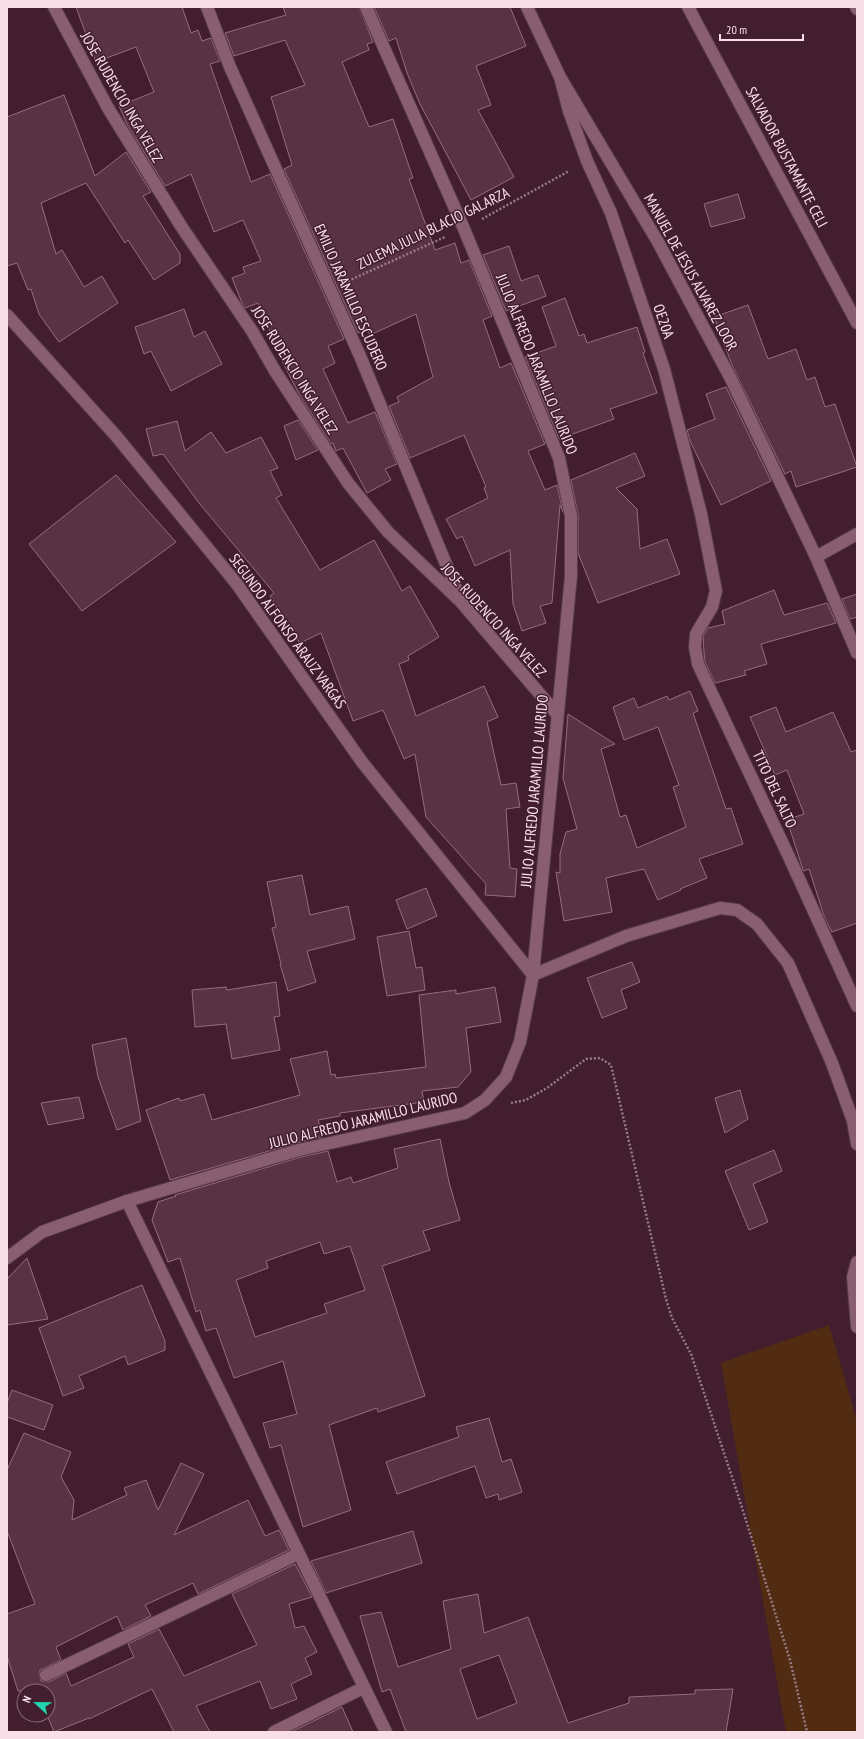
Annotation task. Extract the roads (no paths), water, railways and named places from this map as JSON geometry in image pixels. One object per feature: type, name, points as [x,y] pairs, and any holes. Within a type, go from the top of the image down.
[{"type":"street","name":"JOSE RUDENCIO INGA VELEZ","points":[[54,7],[108,108],[181,226],[252,331],[284,384],[348,483],[388,532],[461,602],[557,714]]},
{"type":"street","name":"EMILIO JARAMILLO ESCUDERO","points":[[207,7],[230,67],[360,356],[461,602]]},
{"type":"street","name":"JULIO ALFREDO JARAMILLO LAURIDO","points":[[7,1258],[42,1232],[127,1201],[299,1150],[466,1113],[485,1100],[506,1077],[520,1042],[534,975],[571,576],[571,516],[559,458],[464,229],[366,7]]},
{"type":"street","name":"MANUEL DE JESUS ALVAREZ LOOR","points":[[527,7],[560,77],[658,242],[728,372],[816,557],[857,653]]},
{"type":"street","name":"SALVADOR BUSTAMANTE CELI","points":[[688,7],[857,323]]},
{"type":"street","name":"OE20A","points":[[560,77],[569,111],[586,162],[611,213],[664,370],[683,440],[715,583]]},
{"type":"street","name":"SEGUNDO ALFONSO ARAUZ VARGAS","points":[[7,315],[117,437],[236,583],[362,762],[534,975]]},
{"type":"street","points":[[816,557],[857,534]]},
{"type":"street","name":"TITO DEL SALTO","points":[[715,583],[716,591],[712,608],[696,634],[695,647],[698,664],[797,874],[857,1006]]},
{"type":"street","points":[[534,975],[626,936],[720,908],[737,910],[757,924],[788,963],[832,1063],[853,1121],[857,1144]]},
{"type":"street","points":[[127,1201],[386,1732]]},
{"type":"street","points":[[857,1262],[853,1277],[857,1327]]},
{"type":"street","points":[[46,1675],[298,1554]]},
{"type":"street","points":[[274,1732],[364,1688]]}]
